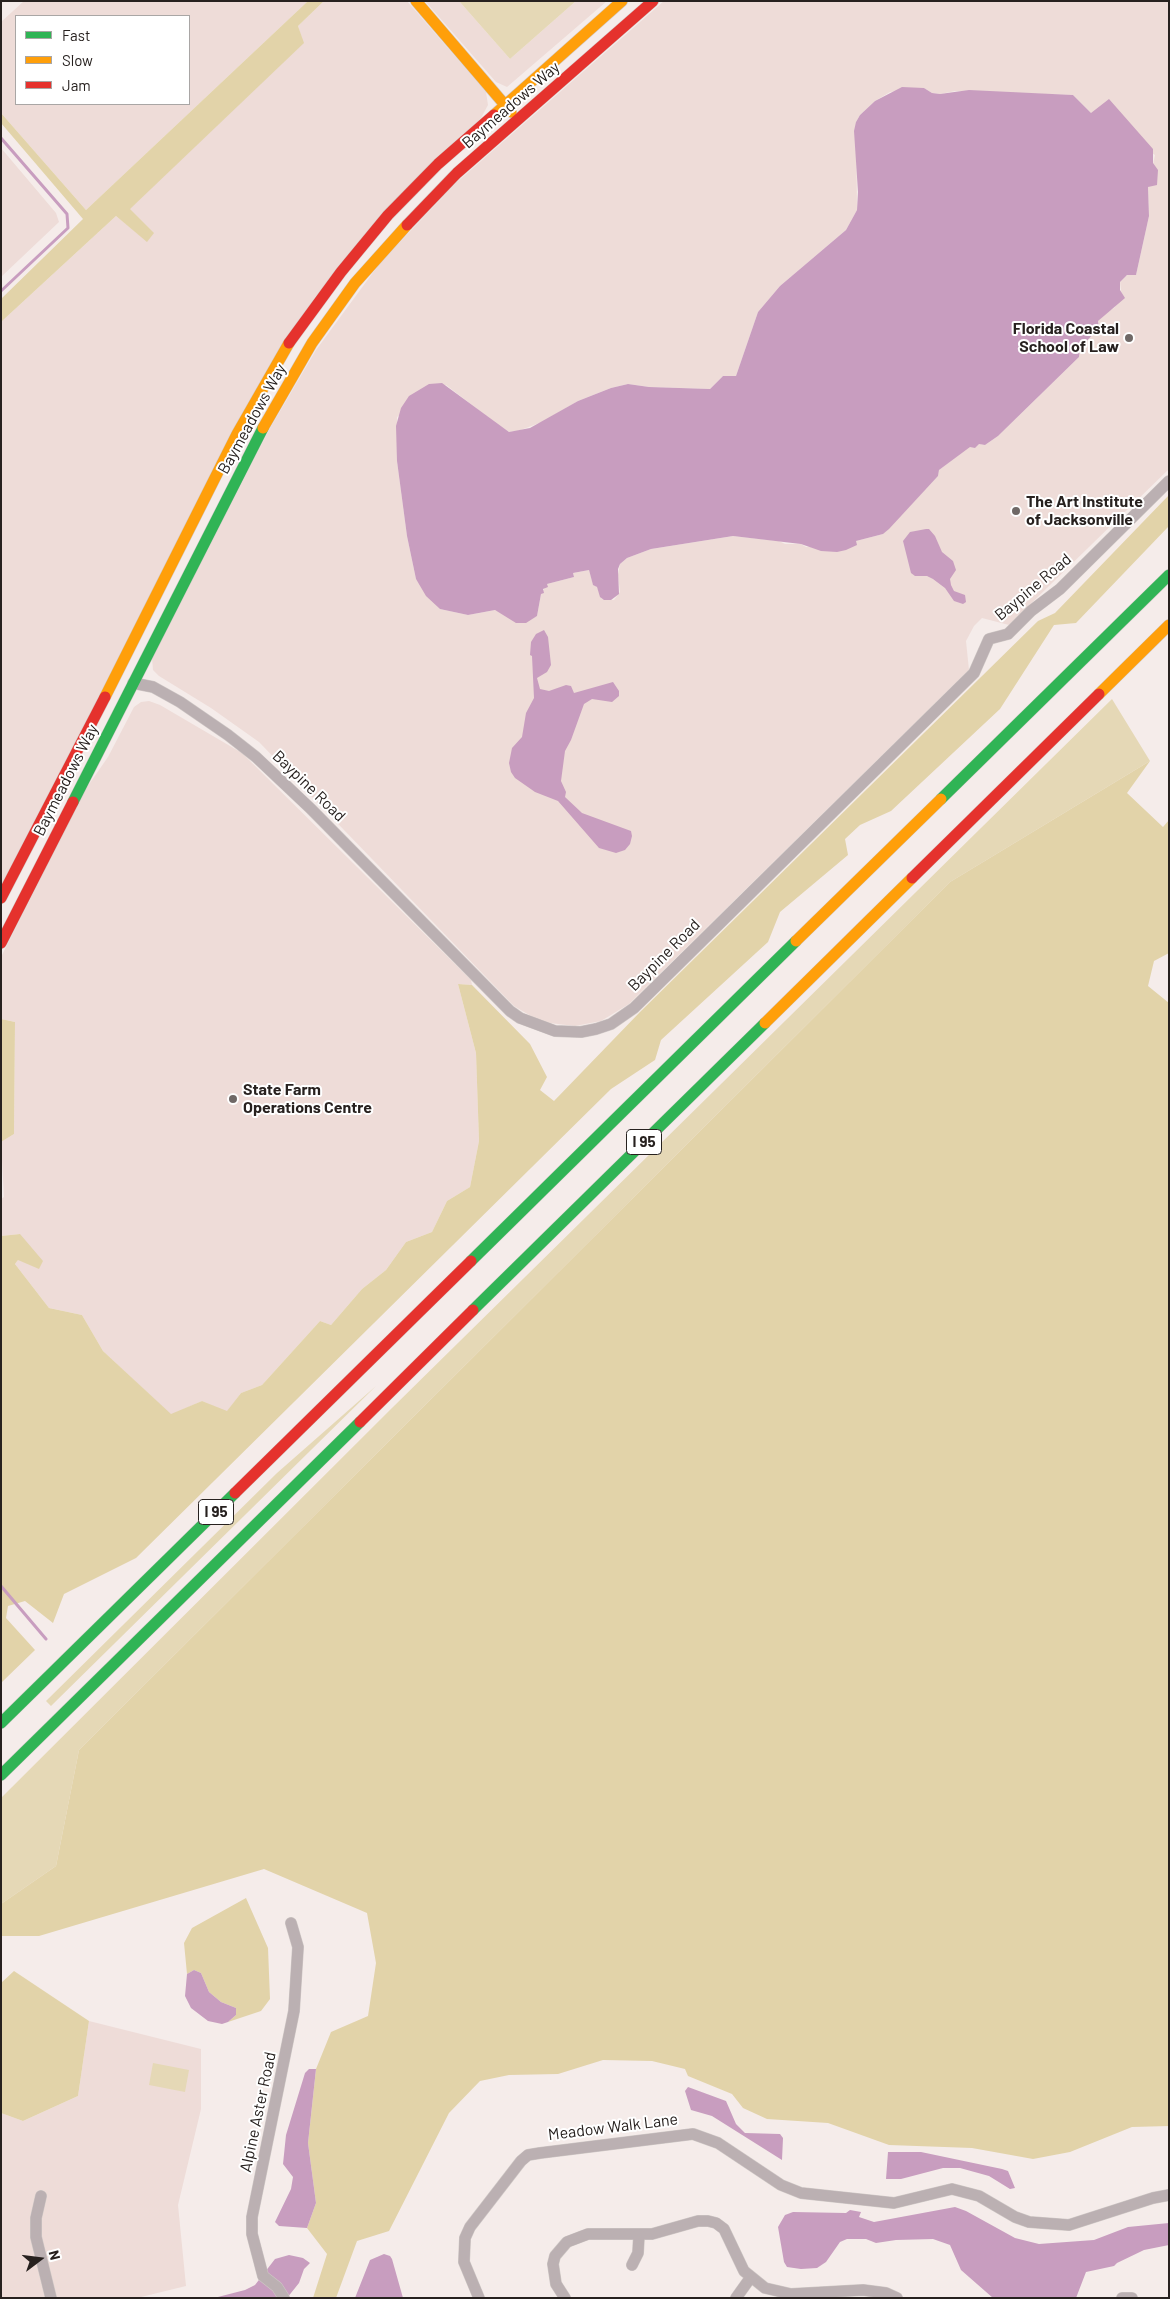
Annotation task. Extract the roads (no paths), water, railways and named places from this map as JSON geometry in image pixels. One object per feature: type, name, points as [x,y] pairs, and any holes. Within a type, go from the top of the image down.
[{"type":"main road","points":[[416,1],[518,120]]},
{"type":"main road","name":"Baymeadows Way","points":[[1,898],[110,689],[237,434],[287,346],[341,272],[409,194],[438,164],[622,1]]},
{"type":"main road","name":"Baymeadows Way","points":[[1,943],[276,404],[312,344],[355,283],[456,173],[653,1]]},
{"type":"main road","points":[[341,272],[355,283]]},
{"type":"main road","name":"I 95","points":[[1,1723],[1169,575]]},
{"type":"main road","name":"I 95","points":[[1,1775],[1169,625]]},
{"type":"main road","points":[[1,1717],[27,1698]]},
{"type":"street","name":"Baypine Road","points":[[133,683],[153,687],[180,702],[256,757],[311,809],[515,1015],[531,1024],[555,1031],[568,1033],[588,1031],[610,1024],[634,1008],[974,673],[989,638],[1008,634],[1031,611],[1060,589],[1169,481]]},
{"type":"street","name":"Alpine Aster Road","points":[[284,2298],[277,2287],[263,2276],[252,2234],[252,2217],[294,2011],[298,1947],[292,1923]]},
{"type":"street","name":"Meadow Walk Lane","points":[[478,2298],[464,2262],[465,2238],[470,2226],[521,2161],[528,2155],[540,2153],[693,2134],[706,2137],[718,2143],[781,2185],[801,2193],[894,2203],[952,2189],[979,2196],[1015,2217],[1029,2222],[1068,2225],[1153,2198],[1169,2195]]},
{"type":"street","points":[[41,2196],[36,2218],[36,2236],[51,2298]]},
{"type":"street","points":[[565,2298],[556,2284],[553,2264],[555,2256],[567,2242],[588,2234],[639,2236],[698,2221],[716,2223],[729,2235],[740,2264],[751,2277],[765,2288],[790,2294],[838,2294],[875,2291],[897,2298]]},
{"type":"street","points":[[632,2265],[638,2253],[639,2236]]},
{"type":"street","points":[[736,2298],[751,2277]]},
{"type":"street","points":[[1122,2298],[1132,2298]]},
{"type":"waterway","points":[[1,138],[67,214],[68,228],[1,291]]},
{"type":"waterway","points":[[1,1586],[46,1639]]},
{"type":"place","name":"Florida Coastal School of Law","points":[[1129,338]]},
{"type":"place","name":"The Art Institute of Jacksonville","points":[[1016,511]]},
{"type":"place","name":"State Farm Operations Centre","points":[[233,1099]]}]
